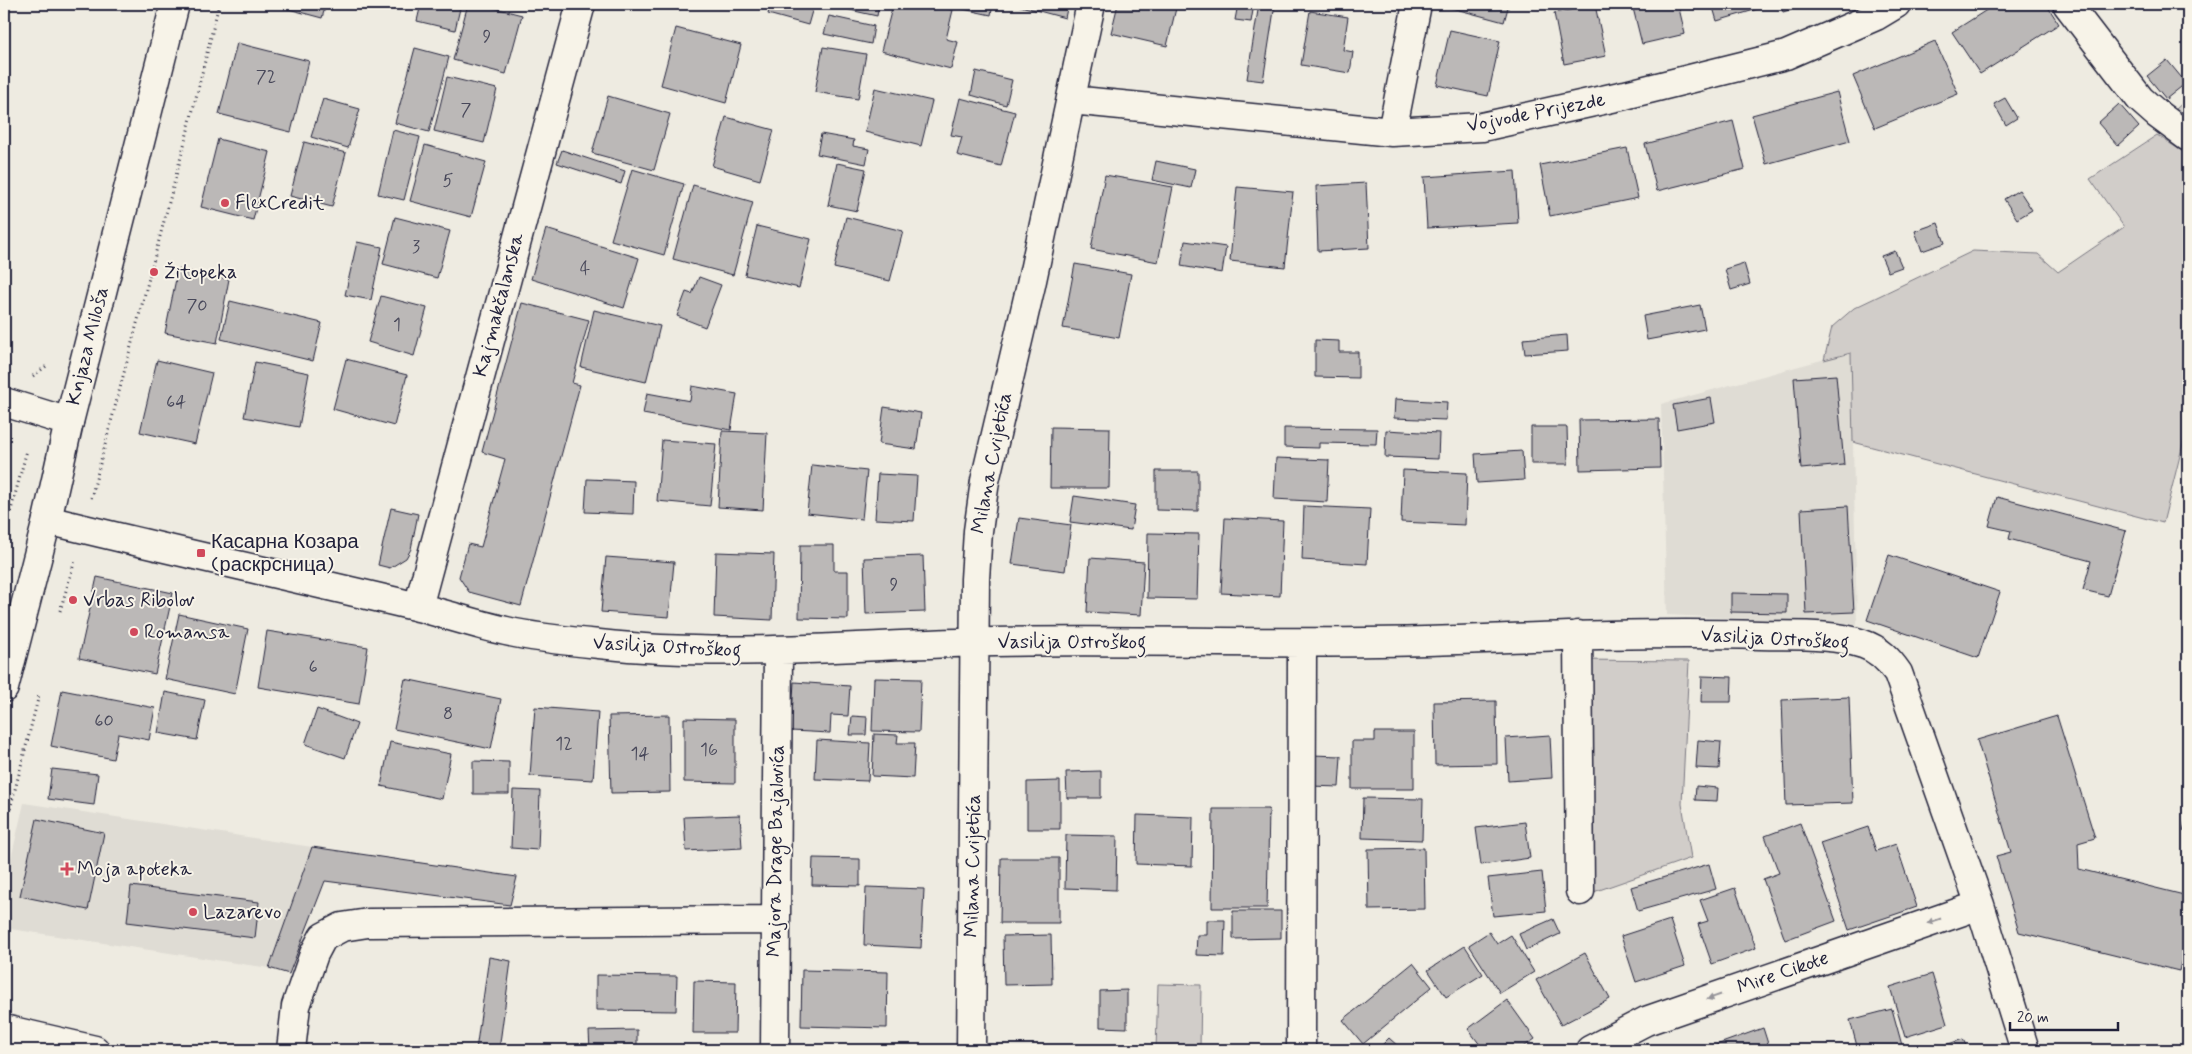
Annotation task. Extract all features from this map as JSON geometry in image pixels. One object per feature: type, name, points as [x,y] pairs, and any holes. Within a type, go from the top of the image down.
[{"type":"street","name":"Knjaza Miloša","points":[[4,688],[47,520],[69,422],[176,4]]},
{"type":"street","name":"Kajmakčalanska","points":[[418,607],[581,4]]},
{"type":"street","name":"Milana Cvijetića","points":[[971,1050],[975,642],[978,531],[985,482],[1091,4]]},
{"type":"street","points":[[1392,132],[1417,4]]},
{"type":"street","name":"Vojvode Prijezde","points":[[1071,100],[1392,132],[1482,127],[1625,96],[1786,55],[1876,16],[1896,4]]},
{"type":"street","points":[[2066,4],[2140,99],[2188,137]]},
{"type":"street","points":[[4,402],[69,422]]},
{"type":"street","name":"Vasilija Ostroškog","points":[[47,520],[418,607],[508,632],[598,644],[686,652],[778,651],[975,642],[1114,641],[1302,644],[1578,635],[1726,634],[1835,638],[1862,644],[1889,660],[1898,673],[1980,905],[2025,1050]]},
{"type":"street","points":[[1578,635],[1580,891]]},
{"type":"street","points":[[1301,1050],[1302,644]]},
{"type":"street","name":"Majora Drage Bajalovića","points":[[774,1050],[778,651]]},
{"type":"street","name":"Mire Cikote","points":[[1590,1050],[1646,1021],[1980,905]]},
{"type":"street","points":[[291,1050],[296,1006],[314,954],[323,937],[342,927],[368,923],[774,920]]},
{"type":"street","points":[[4,1029],[95,1050]]},
{"type":"path","points":[[58,616],[83,529],[187,134],[219,4]]},
{"type":"path","points":[[4,832],[40,691]]},
{"type":"shaded area","points":[[2188,98],[2188,117],[2175,110]]},
{"type":"shaded area","points":[[2157,135],[2188,155],[2188,424],[2163,523],[1853,442],[1851,353],[1824,360],[1832,327],[1854,308],[1973,251],[2038,254],[2058,272],[2124,227],[2090,179]]},
{"type":"shaded area","points":[[1851,352],[1857,624],[1667,615],[1661,404]]},
{"type":"shaded area","points":[[1577,660],[1689,661],[1682,804],[1691,858],[1585,895]]},
{"type":"shaded area","points":[[24,803],[312,847],[269,968],[4,928],[4,889]]},
{"type":"shaded area","points":[[1158,984],[1201,985],[1200,1050],[1156,1050]]},
{"type":"building","points":[[270,4],[326,4],[322,18]]},
{"type":"building","points":[[421,4],[461,4],[455,30],[417,21]]},
{"type":"building","points":[[468,4],[479,4],[522,15],[506,74],[453,60]]},
{"type":"building","points":[[771,4],[814,4],[808,25],[768,14]]},
{"type":"building","points":[[823,4],[879,4],[877,16]]},
{"type":"building","points":[[893,4],[927,4],[953,10],[946,39],[958,42],[951,69],[881,51]]},
{"type":"building","points":[[964,4],[993,4],[991,15],[963,9]]},
{"type":"building","points":[[1013,4],[1068,4],[1065,18]]},
{"type":"building","points":[[1118,4],[1177,4],[1167,46],[1111,33]]},
{"type":"building","points":[[1238,4],[1254,4],[1251,22],[1235,20]]},
{"type":"building","points":[[1259,4],[1275,4],[1263,81],[1247,79]]},
{"type":"building","points":[[1449,4],[1509,4],[1504,22],[1448,7]]},
{"type":"building","points":[[1632,4],[1678,4],[1685,34],[1642,44]]},
{"type":"building","points":[[1712,4],[1760,4],[1761,8],[1717,21]]},
{"type":"building","points":[[1780,4],[1808,4],[1783,12]]},
{"type":"building","points":[[1996,4],[2046,4],[2059,24],[1980,74],[1952,32]]},
{"type":"building","points":[[1595,5],[1606,56],[1564,64],[1554,13]]},
{"type":"building","points":[[1310,11],[1348,17],[1343,50],[1353,52],[1350,73],[1301,65]]},
{"type":"building","points":[[829,16],[874,26],[871,44],[824,34]]},
{"type":"building","points":[[676,28],[741,45],[726,103],[661,85]]},
{"type":"building","points":[[1450,30],[1500,41],[1488,96],[1437,85]]},
{"type":"building","points":[[1935,41],[1958,94],[1875,128],[1853,76]]},
{"type":"building","points":[[237,43],[309,61],[291,132],[219,114]]},
{"type":"building","points":[[823,47],[866,54],[858,99],[815,92]]},
{"type":"building","points":[[415,48],[449,57],[429,132],[395,123]]},
{"type":"building","points":[[2167,60],[2186,83],[2166,99],[2147,76]]},
{"type":"building","points":[[976,71],[1012,80],[1006,105],[971,95]]},
{"type":"building","points":[[447,77],[497,89],[484,143],[434,131]]},
{"type":"building","points":[[875,88],[932,101],[921,146],[865,132]]},
{"type":"building","points":[[1837,92],[1850,141],[1766,164],[1752,115]]},
{"type":"building","points":[[608,96],[670,114],[654,170],[592,153]]},
{"type":"building","points":[[960,98],[1015,112],[1001,166],[957,155],[962,137],[951,135]]},
{"type":"building","points":[[2005,98],[2017,118],[2006,125],[1994,104]]},
{"type":"building","points":[[323,99],[360,109],[348,148],[311,137]]},
{"type":"building","points":[[2119,104],[2139,127],[2118,146],[2098,123]]},
{"type":"building","points":[[726,117],[774,130],[760,180],[712,166]]},
{"type":"building","points":[[1733,121],[1745,169],[1657,191],[1645,144]]},
{"type":"building","points":[[393,130],[420,137],[404,200],[378,194]]},
{"type":"building","points":[[821,134],[854,140],[853,146],[869,149],[866,164],[817,154]]},
{"type":"building","points":[[218,139],[270,152],[253,220],[201,207]]},
{"type":"building","points":[[304,142],[346,153],[332,207],[290,196]]},
{"type":"building","points":[[425,145],[486,162],[471,217],[410,201]]},
{"type":"building","points":[[1627,148],[1638,198],[1550,216],[1540,165]]},
{"type":"building","points":[[562,150],[625,171],[621,184],[557,163]]},
{"type":"building","points":[[1156,161],[1195,169],[1191,188],[1152,180]]},
{"type":"building","points":[[837,163],[866,169],[857,211],[828,205]]},
{"type":"building","points":[[632,169],[684,184],[664,255],[611,240]]},
{"type":"building","points":[[1515,171],[1518,223],[1427,228],[1424,177]]},
{"type":"building","points":[[1105,175],[1173,187],[1158,262],[1091,249]]},
{"type":"building","points":[[1366,183],[1369,248],[1318,251],[1316,186]]},
{"type":"building","points":[[693,185],[753,202],[733,275],[673,259]]},
{"type":"building","points":[[1237,187],[1293,192],[1285,267],[1230,261]]},
{"type":"building","points":[[2019,190],[2032,210],[2017,219],[2004,199]]},
{"type":"building","points":[[395,217],[450,231],[437,278],[383,264]]},
{"type":"building","points":[[846,217],[903,231],[890,281],[834,268]]},
{"type":"building","points":[[1938,223],[1945,243],[1922,251],[1915,231]]},
{"type":"building","points":[[757,226],[811,239],[799,288],[745,275]]},
{"type":"building","points":[[546,229],[639,258],[624,308],[531,279]]},
{"type":"building","points":[[1185,241],[1226,247],[1222,273],[1181,266]]},
{"type":"building","points":[[357,242],[382,247],[371,300],[345,295]]},
{"type":"building","points":[[1895,251],[1902,267],[1888,272],[1881,256]]},
{"type":"building","points":[[1744,263],[1750,284],[1731,290],[1725,269]]},
{"type":"building","points":[[1075,264],[1131,274],[1119,338],[1063,328]]},
{"type":"building","points":[[178,269],[229,279],[217,343],[165,333]]},
{"type":"building","points":[[699,277],[721,285],[705,327],[677,316],[686,292],[692,294]]},
{"type":"building","points":[[381,296],[427,308],[414,356],[368,342]]},
{"type":"building","points":[[230,301],[322,323],[313,361],[221,339]]},
{"type":"building","points":[[522,303],[589,320],[572,383],[580,385],[521,606],[469,592],[459,577],[468,544],[481,547],[505,459],[482,452]]},
{"type":"building","points":[[1700,305],[1705,329],[1647,340],[1643,316]]},
{"type":"building","points":[[594,310],[660,326],[646,382],[581,367]]},
{"type":"building","points":[[1567,335],[1568,351],[1525,354],[1523,339]]},
{"type":"building","points":[[1315,340],[1339,341],[1339,352],[1358,352],[1358,378],[1315,377]]},
{"type":"building","points":[[346,359],[407,375],[394,426],[333,409]]},
{"type":"building","points":[[157,360],[212,373],[195,444],[140,432]]},
{"type":"building","points":[[255,362],[309,373],[299,427],[244,417]]},
{"type":"building","points":[[1836,375],[1844,465],[1801,469],[1794,378]]},
{"type":"building","points":[[692,386],[737,394],[731,430],[643,414],[647,393],[690,401]]},
{"type":"building","points":[[1711,398],[1715,422],[1677,429],[1673,405]]},
{"type":"building","points":[[1395,399],[1447,402],[1446,420],[1394,418]]},
{"type":"building","points":[[884,407],[921,413],[916,449],[879,444]]},
{"type":"building","points":[[1659,419],[1660,468],[1580,470],[1579,420]]},
{"type":"building","points":[[1051,427],[1110,428],[1109,488],[1050,488]]},
{"type":"building","points":[[1531,427],[1567,427],[1568,464],[1531,464]]},
{"type":"building","points":[[1284,428],[1377,429],[1376,444],[1319,443],[1319,448],[1284,447]]},
{"type":"building","points":[[1386,430],[1439,433],[1438,459],[1385,457]]},
{"type":"building","points":[[722,431],[767,433],[763,510],[718,507]]},
{"type":"building","points":[[662,440],[716,444],[710,506],[657,501]]},
{"type":"building","points":[[1522,451],[1524,480],[1477,483],[1475,454]]},
{"type":"building","points":[[1276,458],[1329,460],[1327,502],[1274,499]]},
{"type":"building","points":[[812,465],[867,471],[862,519],[807,513]]},
{"type":"building","points":[[1403,470],[1467,473],[1465,525],[1401,522]]},
{"type":"building","points":[[1156,471],[1198,471],[1198,511],[1156,510]]},
{"type":"building","points":[[878,474],[917,476],[914,521],[875,519]]},
{"type":"building","points":[[587,479],[634,481],[633,514],[585,512]]},
{"type":"building","points":[[1074,496],[1135,505],[1131,530],[1070,522]]},
{"type":"building","points":[[1997,497],[2126,531],[2108,596],[2083,590],[2091,561],[2009,539],[2011,531],[1989,526]]},
{"type":"building","points":[[1304,506],[1370,509],[1367,564],[1302,560]]},
{"type":"building","points":[[1848,506],[1854,612],[1806,614],[1801,509]]},
{"type":"building","points":[[391,508],[418,514],[411,549],[406,558],[390,568],[378,565]]},
{"type":"building","points":[[1019,518],[1071,525],[1065,571],[1012,564]]},
{"type":"building","points":[[1225,518],[1283,521],[1280,596],[1221,593]]},
{"type":"building","points":[[1148,533],[1199,534],[1197,599],[1147,598]]},
{"type":"building","points":[[800,545],[834,545],[834,571],[848,571],[848,619],[799,618]]},
{"type":"building","points":[[716,552],[774,554],[772,620],[714,617]]},
{"type":"building","points":[[1889,555],[2000,592],[1978,658],[1867,620]]},
{"type":"building","points":[[923,556],[925,612],[866,614],[864,558]]},
{"type":"building","points":[[606,557],[674,562],[669,617],[601,612]]},
{"type":"building","points":[[1090,558],[1144,562],[1141,615],[1087,612]]},
{"type":"building","points":[[97,577],[173,593],[155,674],[79,658]]},
{"type":"building","points":[[1731,593],[1787,594],[1787,613],[1731,612]]},
{"type":"building","points":[[179,614],[248,629],[235,694],[165,679]]},
{"type":"building","points":[[267,631],[368,647],[359,704],[258,687]]},
{"type":"building","points":[[1702,676],[1732,677],[1731,702],[1701,702]]},
{"type":"building","points":[[874,678],[921,679],[919,732],[872,731]]},
{"type":"building","points":[[405,679],[501,699],[491,749],[394,729]]},
{"type":"building","points":[[794,682],[850,686],[848,716],[831,715],[830,733],[791,731]]},
{"type":"building","points":[[62,690],[155,708],[149,740],[118,734],[113,759],[51,746]]},
{"type":"building","points":[[165,692],[205,700],[197,740],[158,733]]},
{"type":"building","points":[[1849,697],[1853,803],[1786,805],[1782,700]]},
{"type":"building","points":[[1496,701],[1497,764],[1435,765],[1434,702]]},
{"type":"building","points":[[535,707],[598,712],[593,780],[530,776]]},
{"type":"building","points":[[317,709],[357,724],[345,758],[305,744]]},
{"type":"building","points":[[669,715],[670,792],[611,793],[609,716]]},
{"type":"building","points":[[852,716],[867,717],[866,735],[850,735]]},
{"type":"building","points":[[2057,716],[2095,838],[2078,843],[2079,869],[2188,896],[2188,934],[2179,971],[2019,932],[1996,856],[2011,852],[1977,740]]},
{"type":"building","points":[[684,718],[735,719],[735,783],[684,782]]},
{"type":"building","points":[[1375,732],[1414,732],[1414,789],[1352,789],[1352,741],[1375,741]]},
{"type":"building","points":[[874,734],[898,735],[897,743],[915,743],[913,778],[872,776]]},
{"type":"building","points":[[1550,735],[1552,778],[1508,781],[1506,738]]},
{"type":"building","points":[[817,740],[870,743],[868,781],[815,779]]},
{"type":"building","points":[[1698,740],[1721,742],[1719,769],[1696,768]]},
{"type":"building","points":[[390,742],[451,754],[442,799],[381,786]]},
{"type":"building","points":[[1312,755],[1341,756],[1339,787],[1311,786]]},
{"type":"building","points":[[473,761],[509,762],[509,794],[473,794]]},
{"type":"building","points":[[52,769],[98,774],[94,805],[48,799]]},
{"type":"building","points":[[1101,771],[1101,798],[1067,798],[1066,772]]},
{"type":"building","points":[[1060,781],[1060,829],[1027,829],[1027,782]]},
{"type":"building","points":[[1696,786],[1718,788],[1717,801],[1695,800]]},
{"type":"building","points":[[513,790],[540,791],[538,850],[511,848]]},
{"type":"building","points":[[1363,798],[1423,799],[1422,840],[1362,838]]},
{"type":"building","points":[[1213,809],[1269,809],[1267,908],[1212,908]]},
{"type":"building","points":[[2188,812],[2188,832],[2183,831]]},
{"type":"building","points":[[740,815],[742,848],[686,851],[684,817]]},
{"type":"building","points":[[1137,815],[1193,817],[1192,866],[1136,864]]},
{"type":"building","points":[[37,819],[104,833],[88,910],[20,896]]},
{"type":"building","points":[[1525,822],[1530,858],[1481,865],[1476,828]]},
{"type":"building","points":[[1800,823],[1836,921],[1785,940],[1763,879],[1779,873],[1765,836]]},
{"type":"building","points":[[1868,827],[1876,851],[1896,844],[1917,907],[1849,930],[1820,843]]},
{"type":"building","points":[[1066,835],[1117,836],[1116,890],[1065,888]]},
{"type":"building","points":[[312,847],[517,877],[510,905],[325,881],[289,974],[269,968]]},
{"type":"building","points":[[1424,848],[1425,909],[1369,910],[1368,849]]},
{"type":"building","points":[[813,858],[860,859],[860,886],[812,885]]},
{"type":"building","points":[[1001,858],[1059,858],[1059,923],[1000,923]]},
{"type":"building","points":[[1709,864],[1716,889],[1638,911],[1631,887]]},
{"type":"building","points":[[1542,872],[1546,911],[1493,916],[1488,878]]},
{"type":"building","name":"Lazarevo","points":[[131,886],[259,902],[255,938],[127,922]]},
{"type":"building","points":[[866,887],[924,889],[921,948],[864,945]]},
{"type":"building","points":[[1735,888],[1756,948],[1712,964],[1698,924],[1708,921],[1700,900]]},
{"type":"building","points":[[1233,911],[1281,911],[1281,938],[1233,939]]},
{"type":"building","points":[[1553,919],[1560,934],[1526,950],[1519,934]]},
{"type":"building","points":[[1207,920],[1225,920],[1224,956],[1196,955],[1197,935],[1207,935]]},
{"type":"building","points":[[1670,920],[1685,966],[1636,982],[1621,936]]},
{"type":"building","points":[[1489,932],[1497,944],[1511,935],[1534,972],[1500,993],[1469,945]]},
{"type":"building","points":[[1051,935],[1052,984],[1004,985],[1003,936]]},
{"type":"building","points":[[1465,946],[1483,974],[1446,997],[1428,970]]},
{"type":"building","points":[[1585,953],[1610,999],[1561,1025],[1536,980]]},
{"type":"building","points":[[489,957],[511,961],[499,1050],[476,1050]]},
{"type":"building","points":[[1413,963],[1432,987],[1363,1044],[1343,1020]]},
{"type":"building","points":[[802,970],[888,972],[887,1028],[801,1026]]},
{"type":"building","points":[[1932,974],[1947,1024],[1905,1037],[1890,987]]},
{"type":"building","points":[[596,975],[677,976],[676,1011],[596,1010]]},
{"type":"building","points":[[694,981],[736,982],[735,1033],[693,1033]]},
{"type":"building","points":[[1127,990],[1127,1028],[1100,1027],[1100,991]]},
{"type":"building","points":[[1507,1000],[1535,1039],[1519,1050],[1484,1050],[1468,1029]]},
{"type":"building","points":[[1892,1009],[1903,1049],[1858,1050],[1850,1020]]},
{"type":"building","points":[[1763,1028],[1770,1050],[1709,1050],[1708,1048]]},
{"type":"building","points":[[637,1030],[637,1050],[590,1050],[589,1031]]},
{"type":"building","points":[[1389,1038],[1399,1047],[1396,1050],[1377,1050]]},
{"type":"building","points":[[1963,1039],[1968,1050],[1931,1050]]},
{"type":"building","points":[[1212,1048],[1264,1048],[1264,1050],[1212,1050]]},
{"type":"place","name":"FlexCredit","points":[[225,203]]},
{"type":"place","name":"Žitopeka","points":[[154,272]]},
{"type":"place","name":"Касарна Козара (раскрсница)","points":[[201,553]]},
{"type":"place","name":"Vrbas Ribolov","points":[[73,600]]},
{"type":"place","name":"Romansa","points":[[134,632]]},
{"type":"place","name":"Moja apoteka","points":[[67,869]]},
{"type":"place","name":"Lazarevo","points":[[193,912]]}]
